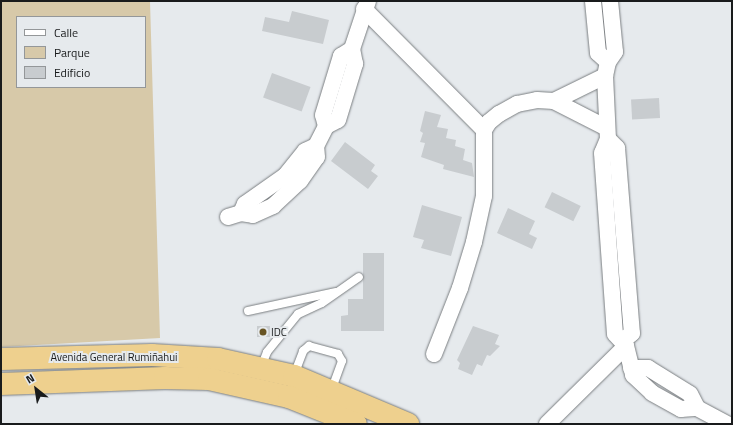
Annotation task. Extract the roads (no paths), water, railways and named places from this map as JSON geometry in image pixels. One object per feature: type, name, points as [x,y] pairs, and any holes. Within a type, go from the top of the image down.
[{"type":"highway","name":"Avenida General Rumiñahui","points":[[1,359],[152,355],[218,359],[294,376],[408,424]]},
{"type":"highway","name":"Avenida General Rumiñahui","points":[[1,384],[165,378],[209,379],[289,397],[353,423]]},
{"type":"street","points":[[593,1],[598,53],[606,69],[608,134],[602,153],[615,334],[625,344],[630,368],[637,381],[652,393],[681,409],[703,418],[729,422]]},
{"type":"street","points":[[554,101],[606,69],[615,52],[610,1]]},
{"type":"street","points":[[234,215],[245,204],[285,176],[305,151],[316,146],[326,126],[338,120],[355,64],[352,49],[366,5],[484,130]]},
{"type":"street","points":[[434,354],[460,288],[474,242],[484,196],[484,130],[488,122],[517,104],[537,100],[554,101],[608,134]]},
{"type":"street","points":[[547,424],[625,344]]},
{"type":"lane","points":[[260,368],[267,352],[287,325],[298,314],[339,291],[358,277]]},
{"type":"lane","points":[[248,311],[339,291]]},
{"type":"lane","points":[[294,376],[304,351],[309,346],[338,354],[342,361],[331,391]]},
{"type":"place","name":"IDC","points":[[263,332]]}]
